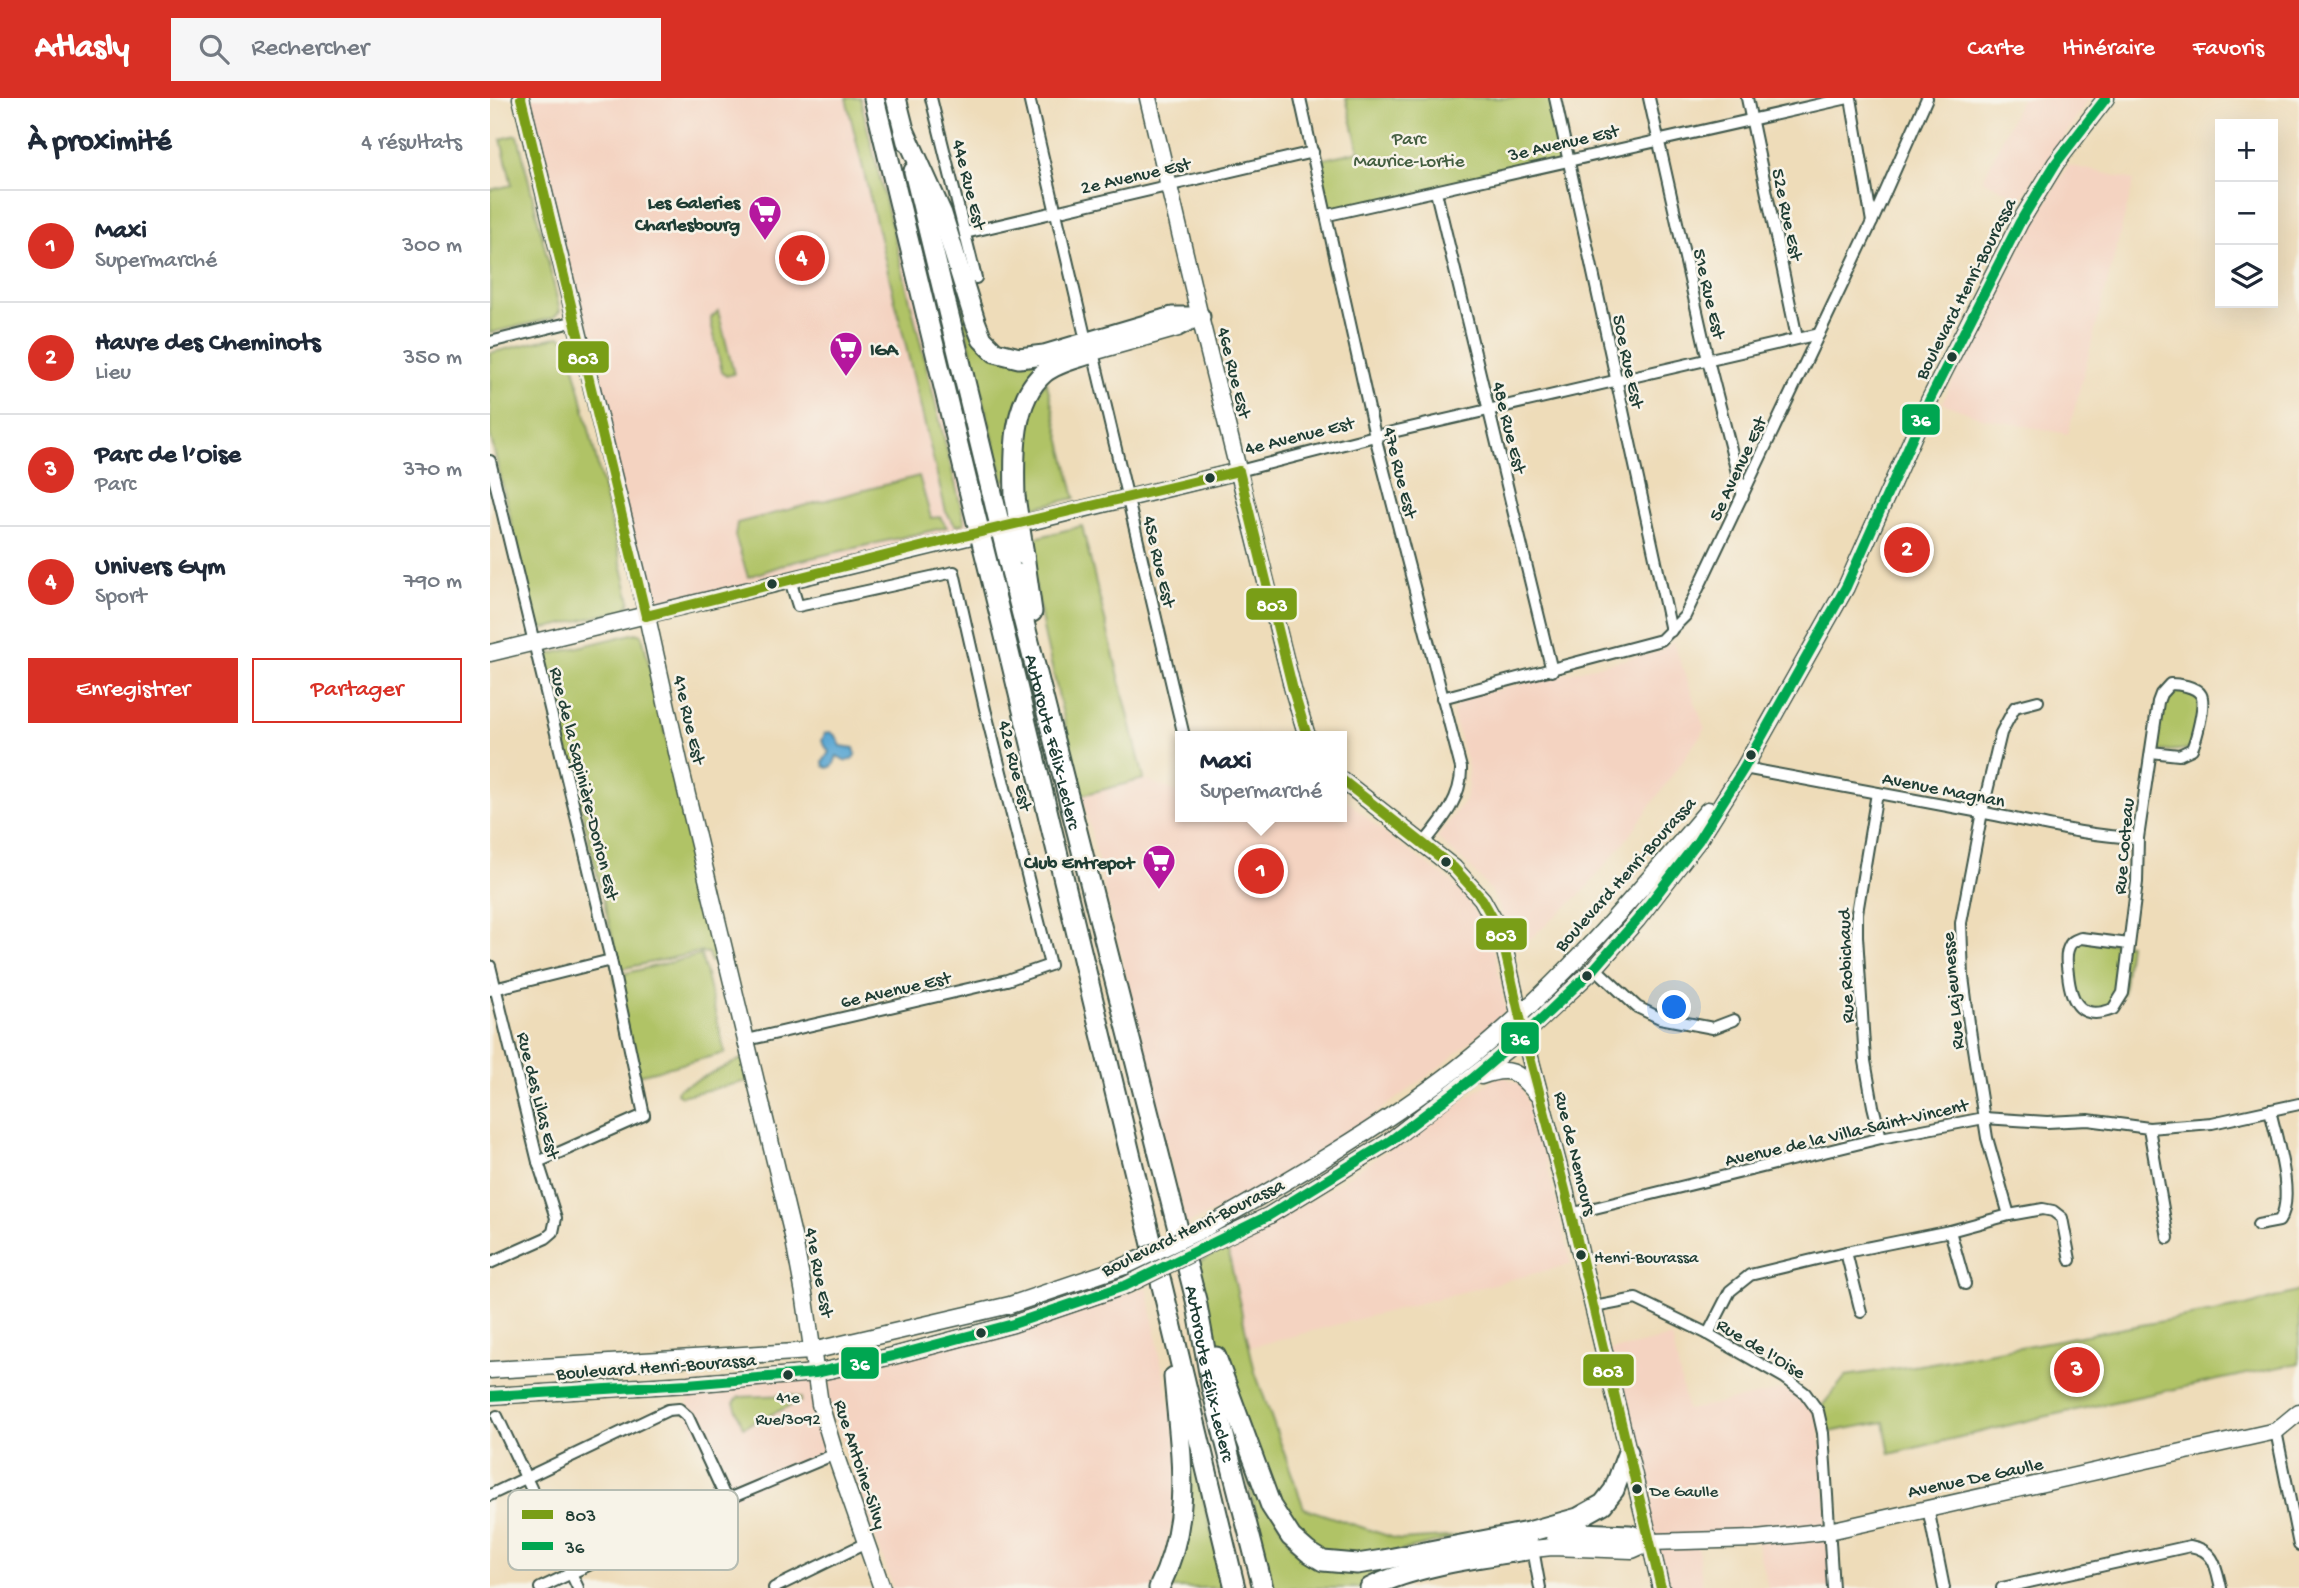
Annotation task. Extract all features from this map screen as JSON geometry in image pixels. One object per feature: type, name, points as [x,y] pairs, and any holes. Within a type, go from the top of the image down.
[{"type":"highway","points":[[864,98],[887,188],[907,233]]},
{"type":"highway","name":"Autoroute Félix-Leclerc","points":[[874,98],[1235,1588]]},
{"type":"highway","name":"Autoroute Félix-Leclerc","points":[[896,98],[992,493],[1017,561],[1034,662],[1196,1300],[1212,1389],[1263,1588]]},
{"type":"highway","points":[[904,130],[942,214],[982,339],[995,352],[1019,358],[1044,355],[1172,317],[1200,317]]},
{"type":"highway","points":[[1017,561],[1014,453],[1020,414],[1032,388],[1044,372],[1093,352]]},
{"type":"highway","points":[[1196,1300],[1271,1506],[1291,1537],[1323,1561],[1357,1564],[1531,1541],[1578,1531],[1630,1535],[1650,1542]]},
{"type":"highway","points":[[1159,1588],[1176,1545],[1182,1519],[1169,1316]]},
{"type":"highway","points":[[1370,1588],[1388,1579],[1489,1556],[1531,1541],[1578,1518],[1603,1504],[1614,1490],[1628,1452]]},
{"type":"street","name":"41e Rue Est","points":[[521,98],[794,1240],[813,1350]]},
{"type":"street","name":"44e Rue Est","points":[[931,98],[976,278]]},
{"type":"street","points":[[1029,98],[1084,332]]},
{"type":"street","name":"46e Rue Est","points":[[1148,98],[1200,317],[1305,731]]},
{"type":"street","name":"47e Rue Est","points":[[1300,98],[1375,436],[1461,768],[1460,785],[1451,806],[1423,843]]},
{"type":"street","name":"50e Rue Est","points":[[1555,98],[1671,631]]},
{"type":"street","name":"51e Rue Est","points":[[1649,98],[1708,360],[1743,496]]},
{"type":"street","name":"52e Rue Est","points":[[1748,98],[1797,338]]},
{"type":"street","points":[[1849,98],[1872,222]]},
{"type":"street","name":"3e Avenue Est","points":[[1328,215],[1849,98]]},
{"type":"street","name":"5e Avenue Est","points":[[1442,698],[1661,640],[1685,616],[1704,581],[1872,222],[1927,98]]},
{"type":"street","name":"Boulevard Henri-Bourassa","points":[[490,1370],[813,1350],[1010,1305],[1268,1216],[1390,1141],[1472,1079],[1524,1035],[1595,968],[1699,841],[1744,768],[1846,587],[1929,401],[2020,222],[2056,163],[2106,98]]},
{"type":"street","name":"2e Avenue Est","points":[[965,233],[1170,183],[1313,152]]},
{"type":"street","name":"48e Rue Est","points":[[1436,192],[1552,671]]},
{"type":"street","points":[[1093,352],[1178,328],[1200,317]]},
{"type":"street","points":[[490,342],[576,321]]},
{"type":"street","name":"4e Avenue Est","points":[[490,653],[1375,436],[1819,334]]},
{"type":"street","name":"45e Rue Est","points":[[1093,352],[1183,731]]},
{"type":"street","name":"Rue de la Sapinière-Dorion Est","points":[[490,461],[611,960],[643,1115],[538,1162]]},
{"type":"street","name":"42e Rue Est","points":[[790,580],[798,606],[954,572],[986,713],[1050,965]]},
{"type":"street","name":"Rue Cocteau","points":[[2129,944],[2081,938],[2074,940],[2069,946],[2066,956],[2070,987],[2077,1005],[2082,1010],[2091,1013],[2106,1012],[2119,1003],[2123,993],[2137,882],[2138,838],[2158,702],[2170,684],[2197,691],[2202,696],[2202,702],[2192,749],[2179,755],[2151,751]]},
{"type":"street","name":"Rue Lajeunesse","points":[[2009,1215],[1984,1118],[1968,1011],[1961,923],[1982,812],[2001,733],[2015,707],[2038,701]]},
{"type":"street","name":"Boulevard Henri-Bourassa","points":[[490,1396],[815,1374],[1013,1324],[1127,1284],[1207,1236],[1372,1128],[1457,1068],[1520,1014],[1604,930],[1744,768]]},
{"type":"street","name":"Avenue Magnan","points":[[1744,768],[1982,812],[2068,831],[2138,838]]},
{"type":"street","points":[[1347,784],[1469,883],[1493,915],[1501,933],[1520,1014]]},
{"type":"street","name":"Rue Robichaud","points":[[1877,793],[1857,913],[1857,936],[1865,1060],[1872,1106],[1881,1138]]},
{"type":"street","points":[[493,990],[611,960]]},
{"type":"street","name":"6e Avenue Est","points":[[747,1040],[1007,980],[1050,965]]},
{"type":"street","name":"Rue des Lilas Est","points":[[490,966],[493,990],[538,1162],[556,1218],[553,1232],[546,1238],[490,1263]]},
{"type":"street","points":[[1595,968],[1637,1007],[1660,1018],[1713,1028],[1734,1020]]},
{"type":"street","name":"Rue de Nemours","points":[[1520,1014],[1661,1588]]},
{"type":"street","points":[[1472,1079],[1501,1069],[1511,1070],[1541,1096]]},
{"type":"street","name":"Avenue de la Villa-Saint-Vincent","points":[[1570,1214],[1881,1138],[1984,1118],[2047,1122],[2088,1120],[2149,1128],[2212,1123],[2299,1104]]},
{"type":"street","points":[[2258,1225],[2279,1221],[2287,1204],[2270,1110]]},
{"type":"street","points":[[2149,1128],[2168,1238]]},
{"type":"street","points":[[1708,1334],[1730,1291],[1750,1275],[1950,1231],[2009,1215],[2043,1209],[2053,1211],[2062,1218],[2070,1261]]},
{"type":"street","points":[[1950,1231],[1965,1284]]},
{"type":"street","points":[[1846,1252],[1861,1312]]},
{"type":"street","name":"Rue de l'Oise","points":[[1594,1307],[1636,1299],[1708,1334],[1805,1393],[1818,1411],[1823,1433],[1833,1588]]},
{"type":"street","name":"Rue Antoine-Silvy","points":[[813,1350],[820,1404],[882,1588]]},
{"type":"street","points":[[490,1495],[668,1410],[679,1409],[688,1417],[721,1490]]},
{"type":"street","name":"Avenue De Gaulle","points":[[1650,1542],[1752,1539],[1829,1531],[2276,1432],[2299,1412]]},
{"type":"street","points":[[497,1416],[533,1490]]},
{"type":"street","points":[[2276,1432],[2295,1501],[2299,1545]]},
{"type":"street","points":[[738,1496],[835,1454]]},
{"type":"street","points":[[1928,1508],[1944,1588]]},
{"type":"street","points":[[1531,1541],[1540,1588]]},
{"type":"street","points":[[774,1588],[866,1544]]},
{"type":"street","points":[[2002,1588],[2190,1546],[2206,1550],[2212,1556],[2221,1588]]},
{"type":"street","points":[[571,1570],[579,1588]]},
{"type":"street","points":[[541,1588],[578,1570]]},
{"type":"shaded area","points":[[521,98],[864,98],[969,490],[969,535],[646,616]]},
{"type":"shaded area","points":[[2021,98],[2090,98],[2021,198],[1983,180]]},
{"type":"shaded area","points":[[2068,165],[2134,180],[2068,434],[1982,418],[1942,403],[1997,289]]},
{"type":"shaded area","points":[[1673,642],[1705,729],[1629,836],[1585,890],[1519,949],[1491,891],[1470,867],[1437,838],[1465,799],[1468,786],[1468,767],[1453,715],[1456,706],[1463,698],[1660,651]]},
{"type":"shaded area","points":[[1144,779],[1175,791],[1175,822],[1347,822],[1347,800],[1389,837],[1449,880],[1465,896],[1487,931],[1496,957],[1506,1011],[1445,1063],[1356,1128],[1253,1193],[1186,1225],[1082,795]]},
{"type":"shaded area","points":[[1503,1076],[1521,1085],[1540,1136],[1571,1264],[1250,1347],[1227,1247],[1311,1201],[1496,1078]]},
{"type":"shaded area","points":[[1147,1287],[1176,1440],[1180,1497],[1154,1588],[893,1588],[828,1400],[831,1377]]},
{"type":"shaded area","points":[[1672,1337],[1687,1410],[1782,1390],[1805,1393],[1818,1411],[1833,1588],[1768,1588],[1756,1540],[1697,1541],[1703,1588],[1661,1588],[1604,1352]]},
{"type":"shaded area","points":[[815,1373],[835,1454],[738,1496],[738,1490],[722,1490],[688,1417],[688,1384]]},
{"type":"green space","points":[[846,98],[860,98],[965,523],[956,526],[946,512]]},
{"type":"green space","name":"Parc Maurice-Lortie","points":[[1346,98],[1555,98],[1568,161],[1328,215],[1315,161],[1359,151]]},
{"type":"green space","points":[[516,135],[560,311],[553,318],[490,333],[490,190],[512,185],[501,139]]},
{"type":"green space","points":[[958,297],[975,336],[1035,361],[1042,367],[1009,479],[1003,480]]},
{"type":"green space","points":[[718,311],[734,374],[726,376],[722,372],[711,322],[711,318]]},
{"type":"green space","points":[[560,336],[568,341],[630,601],[624,610],[543,629],[535,621],[490,434],[490,353]]},
{"type":"green space","points":[[1046,380],[1075,498],[1023,510],[1025,415]]},
{"type":"green space","points":[[919,476],[931,518],[940,517],[947,527],[789,563],[748,577],[735,536],[737,523]]},
{"type":"green space","points":[[1082,526],[1144,779],[1082,795],[1045,638],[1027,540]]},
{"type":"green space","points":[[636,633],[642,635],[720,964],[711,962],[708,953],[700,952],[620,969],[545,658],[546,655]]},
{"type":"green space","points":[[2170,684],[2202,696],[2192,749],[2151,752],[2158,702]]},
{"type":"green space","points":[[2074,940],[2129,944],[2123,993],[2106,1012],[2077,1005],[2069,946]]},
{"type":"green space","points":[[701,955],[725,1053],[635,1076],[614,976]]},
{"type":"green space","points":[[746,1057],[748,1081],[681,1096],[677,1093],[678,1089]]},
{"type":"green space","points":[[1227,1247],[1255,1372],[1304,1508],[1400,1540],[1463,1536],[1363,1560],[1311,1550],[1282,1519],[1224,1371],[1196,1264]]},
{"type":"green space","points":[[2299,1291],[2299,1363],[2047,1416],[1890,1454],[1884,1422],[1823,1433],[1818,1411],[1846,1376],[2246,1306]]},
{"type":"green space","points":[[791,1395],[801,1398],[801,1401],[743,1427],[734,1403],[739,1397]]},
{"type":"green space","points":[[1186,1427],[1225,1588],[1166,1588]]},
{"type":"green space","points":[[1240,1447],[1292,1546],[1382,1565],[1384,1572],[1359,1588],[1273,1588]]},
{"type":"water","points":[[830,732],[836,736],[841,746],[854,748],[856,755],[853,759],[846,761],[837,756],[833,766],[824,766],[823,762],[829,752],[822,741],[825,733]]},
{"type":"transit line","name":"803","points":[[521,98],[646,616]]},
{"type":"transit line","name":"36","points":[[490,1396],[815,1373],[893,1356],[1013,1324],[1127,1285],[1268,1216],[1390,1141],[1472,1079],[1595,968],[1637,920],[1698,841],[1744,768],[1846,587],[1929,401],[2020,222],[2056,163],[2106,98]]},
{"type":"transit line","name":"803","points":[[1239,471],[1305,731]]},
{"type":"transit line","name":"803","points":[[646,616],[960,537],[1239,471]]},
{"type":"transit line","name":"803","points":[[1347,784],[1454,868],[1482,899],[1501,933],[1661,1588]]},
{"type":"place","name":"Les Galeries Charlesbourg","points":[[765,242]]},
{"type":"place","name":"Univers Gym","points":[[802,258]]},
{"type":"place","name":"IGA","points":[[846,378]]},
{"type":"place","name":"Havre des Cheminots","points":[[1907,550]]},
{"type":"place","name":"Maxi","points":[[1261,871]]},
{"type":"place","name":"Club Entrepot","points":[[1159,891]]},
{"type":"place","name":"Henri-Bourassa","points":[[1581,1255]]},
{"type":"place","name":"Parc de l’Oise","points":[[2077,1370]]},
{"type":"place","name":"41e Rue/3092","points":[[788,1375]]},
{"type":"place","name":"De Gaulle","points":[[1637,1489]]}]
